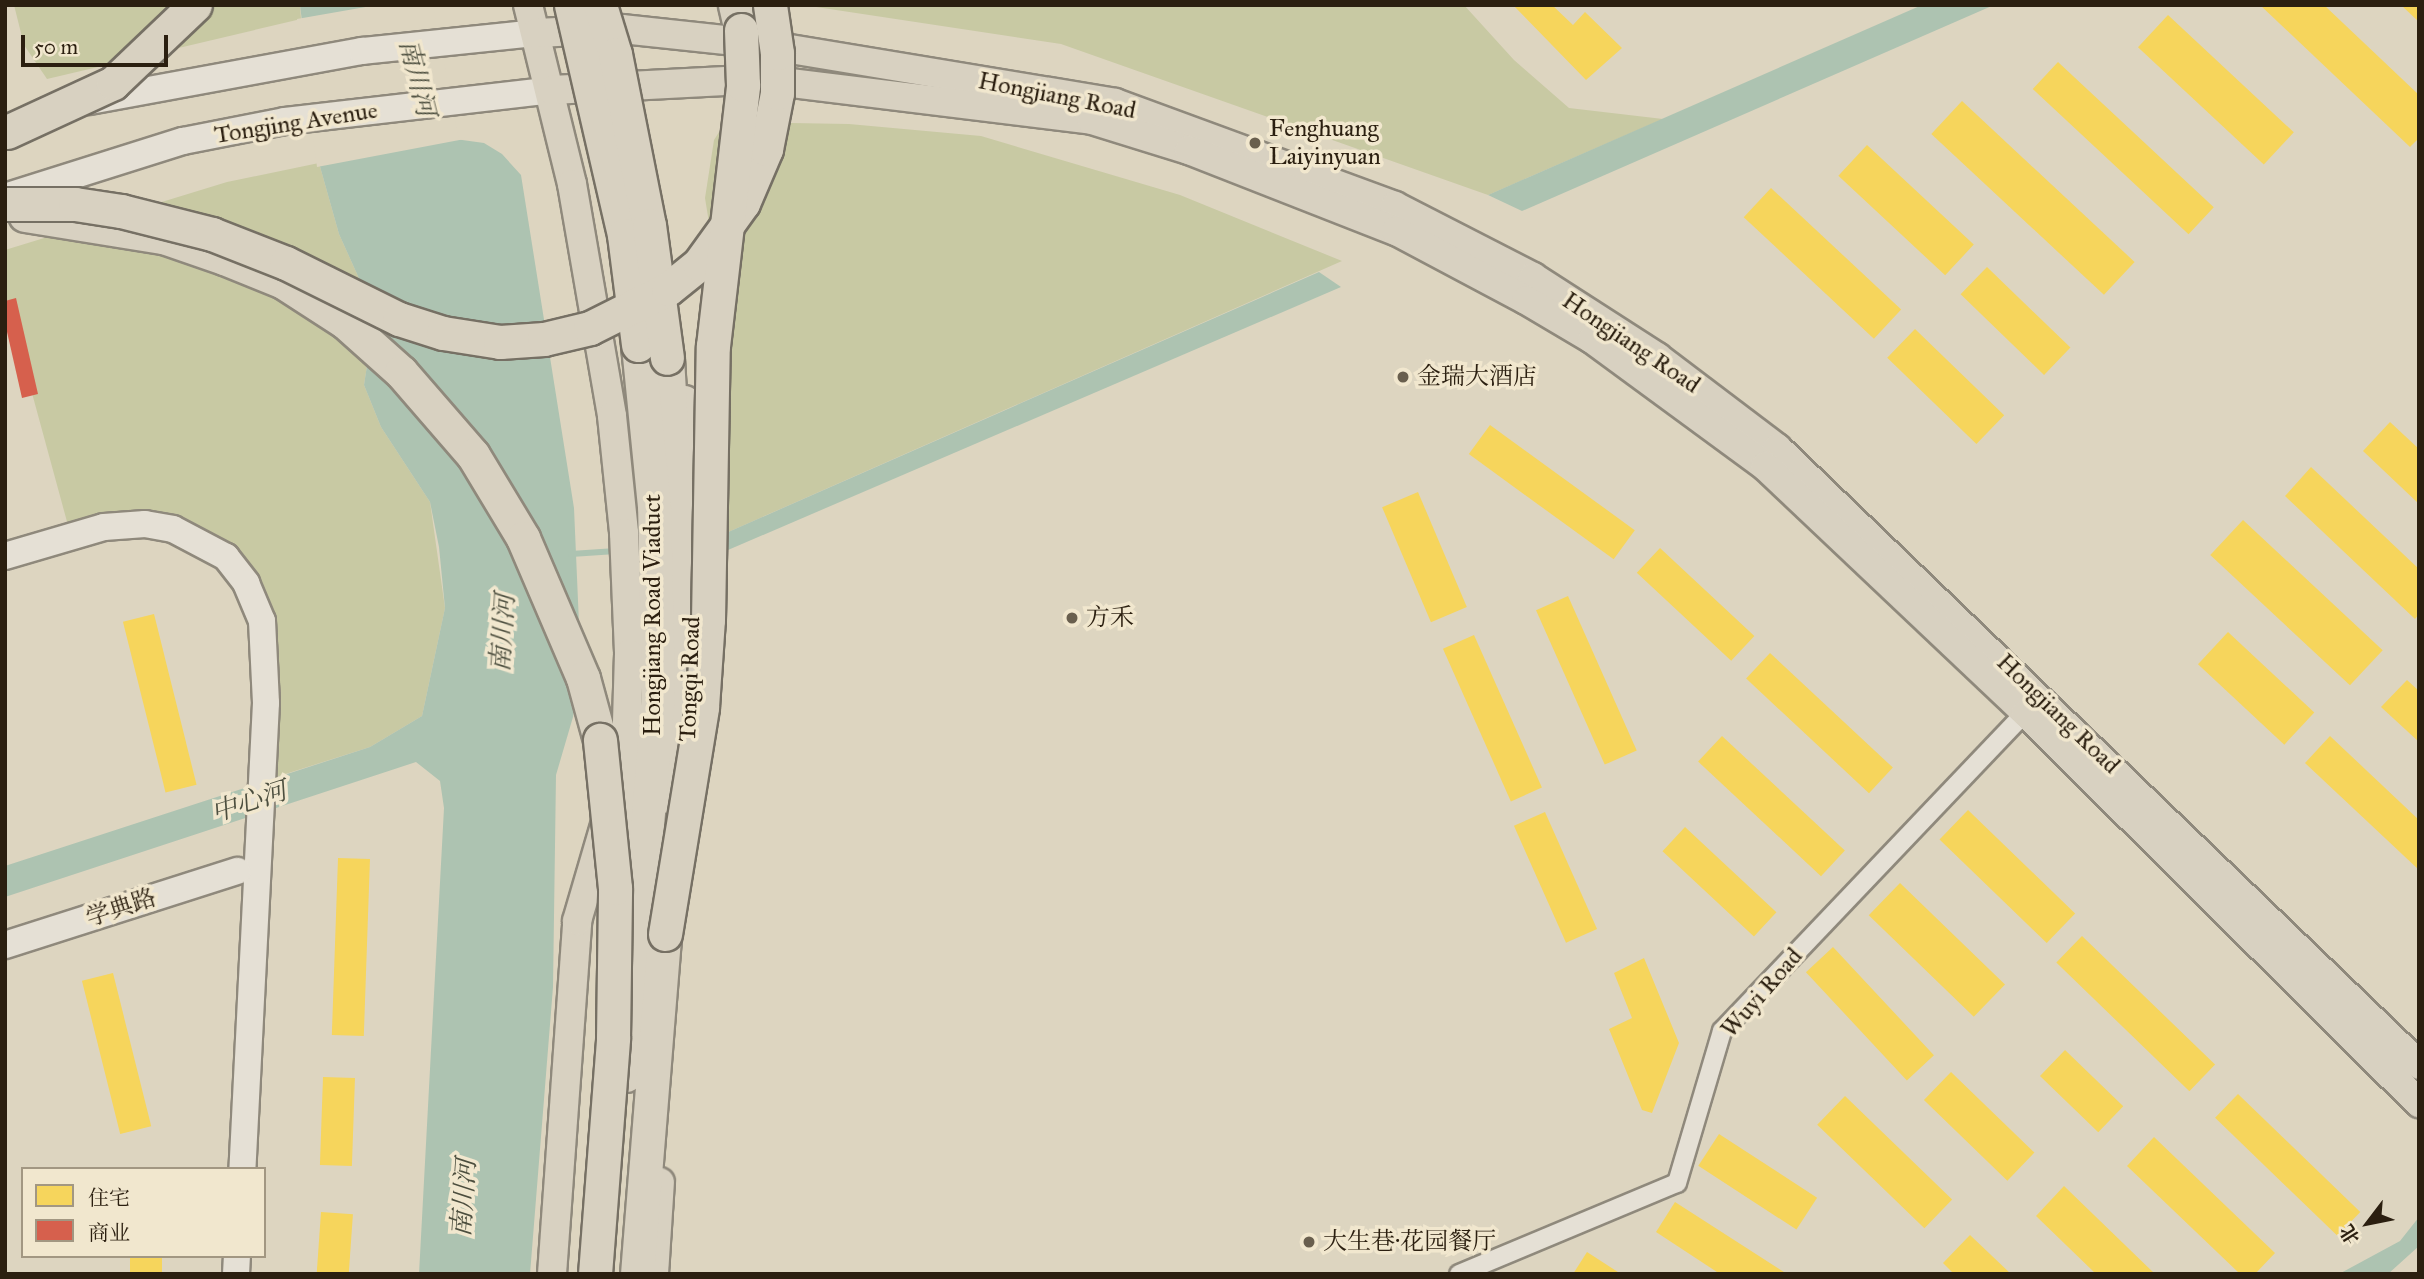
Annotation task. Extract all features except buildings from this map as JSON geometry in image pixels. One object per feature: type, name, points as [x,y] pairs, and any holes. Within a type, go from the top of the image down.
[{"type":"highway","points":[[6,128],[100,71],[173,5]]},
{"type":"highway","points":[[6,128],[113,83],[195,5]]},
{"type":"highway","name":"Hongjiang Road Viaduct","points":[[571,5],[624,235],[648,421],[656,584],[658,693],[610,1274]]},
{"type":"highway","name":"Hongjiang Road Viaduct","points":[[600,5],[615,54],[649,225],[675,462],[683,628],[665,934],[636,1274]]},
{"type":"highway","points":[[665,934],[704,682],[713,346],[743,85],[741,30],[735,5]]},
{"type":"highway","points":[[5,204],[75,204],[121,211],[212,234],[286,263],[399,319],[443,333],[500,342],[544,339],[590,328],[668,289],[699,264],[743,203],[766,149],[777,93],[777,53],[770,5]]},
{"type":"highway","points":[[5,213],[163,237],[283,282],[345,322],[401,372],[473,455],[523,538],[583,678],[600,740],[615,888],[613,1038],[595,1274]]},
{"type":"main road","points":[[528,5],[552,90],[612,416],[624,533],[627,716],[614,1130],[603,1274]]},
{"type":"main road","points":[[536,33],[619,17]]},
{"type":"main road","name":"Tongqi Road","points":[[619,17],[638,87],[681,359],[693,492],[693,671],[654,1274]]},
{"type":"main road","name":"Hongjiang Road","points":[[619,17],[754,43],[1115,103],[1395,206],[1532,277],[1591,314],[1777,448],[2033,705],[2419,1103]]},
{"type":"main road","name":"Hongjiang Road","points":[[638,87],[759,79],[1092,120],[1189,150],[1396,231],[1592,340],[1743,449],[2033,705],[2419,1065]]},
{"type":"main road","name":"Tongjing Avenue","points":[[552,90],[638,87]]},
{"type":"main road","points":[[552,1274],[577,921],[619,778],[627,716]]},
{"type":"street","points":[[6,128],[279,67],[452,39],[536,33]]},
{"type":"street","name":"Tongjing Avenue","points":[[5,197],[183,141],[285,121],[552,90]]},
{"type":"street","points":[[5,556],[104,527],[145,524],[173,529],[226,558],[246,583],[262,621],[266,703],[242,1167]]},
{"type":"street","name":"Wuyi Road","points":[[1459,1274],[1677,1183],[1722,1031],[2033,705]]},
{"type":"street","name":"学典路","points":[[5,945],[237,871]]},
{"type":"shaded area","points":[[14,5],[300,5],[301,19],[47,79],[24,45]]},
{"type":"shaded area","points":[[803,5],[1464,5],[1514,60],[1569,108],[1663,119],[1488,195],[1061,44]]},
{"type":"shaded area","points":[[735,122],[849,124],[981,136],[1180,195],[1342,261],[726,533],[716,266],[705,198],[714,140],[721,129]]},
{"type":"shaded area","points":[[319,163],[339,234],[366,294],[372,333],[364,385],[381,427],[430,502],[445,608],[422,716],[370,747],[276,777],[277,685],[264,608],[188,527],[69,529],[5,294],[5,250],[227,182]]},
{"type":"water","points":[[300,5],[430,5],[455,139],[484,143],[502,154],[521,175],[574,508],[581,670],[573,717],[556,775],[553,987],[530,1274],[419,1274],[444,808],[440,781],[416,762],[5,897],[5,866],[370,747],[422,716],[445,608],[439,547],[430,502],[381,427],[364,385],[372,333],[366,294],[339,234],[319,163]]},
{"type":"water","points":[[1922,5],[1994,5],[1522,211],[1488,195]]},
{"type":"water","points":[[1319,272],[1341,287],[728,550],[726,533]]},
{"type":"water","points":[[2419,1217],[2419,1246],[2388,1274],[2339,1274],[2400,1241]]},
{"type":"pier","points":[[377,5],[433,5],[458,136],[470,138],[317,167],[297,19]]},
{"type":"waterway","points":[[571,554],[616,551]]},
{"type":"place","name":"Fenghuang Laiyinyuan","points":[[1255,143]]},
{"type":"place","name":"金瑞大酒店","points":[[1403,377]]},
{"type":"place","name":"方禾","points":[[1072,618]]},
{"type":"place","name":"大生巷·花园餐厅","points":[[1309,1242]]},
{"type":"water label","name":"南川河","points":[[417,78]]},
{"type":"water label","name":"南川河","points":[[503,633]]},
{"type":"water label","name":"中心河","points":[[249,802]]},
{"type":"water label","name":"南川河","points":[[464,1198]]}]
